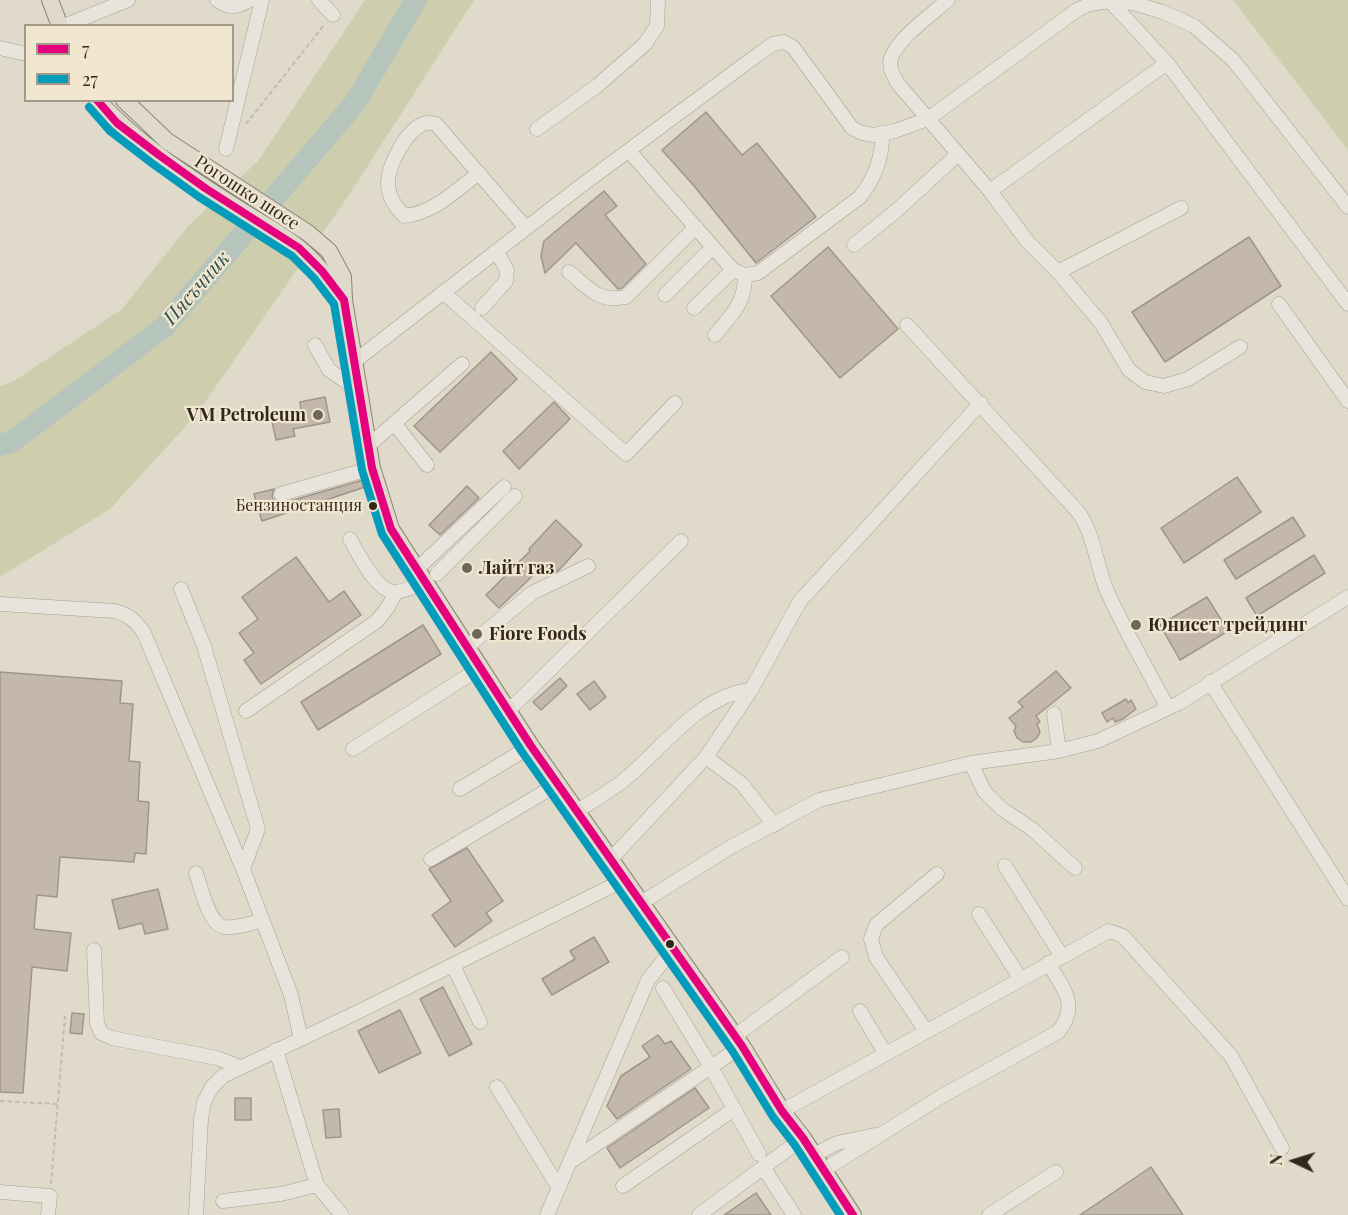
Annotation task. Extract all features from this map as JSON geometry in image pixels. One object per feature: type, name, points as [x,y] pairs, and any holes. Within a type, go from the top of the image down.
[{"type":"main road","points":[[51,0],[61,24]]},
{"type":"main road","name":"Рогошко шосе","points":[[99,102],[117,123],[205,188],[299,248],[322,271],[344,300]]},
{"type":"main road","name":"Рогошко шосе","points":[[126,102],[167,141],[308,233],[329,252],[343,278],[344,300],[372,468],[391,529],[426,575],[467,647],[531,746],[739,1041],[853,1215]]},
{"type":"street","points":[[67,24],[128,0]]},
{"type":"street","points":[[217,0],[231,8],[250,0]]},
{"type":"street","points":[[226,149],[261,0]]},
{"type":"street","points":[[319,0],[333,15]]},
{"type":"street","points":[[537,129],[597,86],[645,44],[657,26],[658,0]]},
{"type":"street","points":[[947,0],[905,38],[890,59],[891,71],[899,85],[990,191],[1026,241],[1058,272],[1101,323],[1129,370],[1145,382],[1164,386],[1188,379],[1240,347]]},
{"type":"street","points":[[1109,1],[1167,63],[1348,304]]},
{"type":"street","points":[[355,360],[745,64],[773,44],[784,42],[793,47],[852,128],[862,133],[882,133],[895,131],[928,118],[1087,2],[1133,3],[1163,12],[1194,26],[1234,61],[1348,207]]},
{"type":"street","points":[[0,48],[24,54]]},
{"type":"street","points":[[990,191],[1167,63]]},
{"type":"street","points":[[479,173],[436,207],[417,215],[404,216],[392,201],[388,181],[397,153],[411,131],[425,122],[436,124],[479,173],[526,228]]},
{"type":"street","points":[[694,308],[739,273],[758,273],[860,197],[868,186],[881,156],[882,133]]},
{"type":"street","points":[[629,151],[713,247],[739,273],[745,291],[740,305],[715,335]]},
{"type":"street","points":[[854,245],[896,211],[958,154]]},
{"type":"street","points":[[1058,272],[1181,208]]},
{"type":"street","points":[[569,272],[598,296],[612,300],[626,297],[696,227]]},
{"type":"street","points":[[665,295],[713,247]]},
{"type":"street","points":[[482,308],[506,280],[507,270],[496,252]]},
{"type":"street","points":[[443,292],[626,454],[675,404]]},
{"type":"street","points":[[1279,304],[1348,400]]},
{"type":"street","points":[[907,325],[981,403],[1086,523],[1107,591],[1168,708]]},
{"type":"street","points":[[315,345],[329,369],[348,383]]},
{"type":"street","points":[[368,446],[462,364]]},
{"type":"street","points":[[610,860],[706,757],[751,690],[800,601],[981,403]]},
{"type":"street","points":[[394,423],[427,465]]},
{"type":"street","points":[[281,494],[372,468]]},
{"type":"street","points":[[246,711],[377,621],[396,592],[426,575],[509,492],[426,575]]},
{"type":"street","points":[[350,539],[374,578],[386,590],[396,592]]},
{"type":"street","points":[[508,711],[681,542]]},
{"type":"street","points":[[467,647],[532,593],[588,566]]},
{"type":"street","points":[[181,589],[204,646],[258,828],[243,869]]},
{"type":"street","points":[[641,903],[729,848],[819,800],[971,764],[1059,751],[1098,741],[1168,708],[1348,597]]},
{"type":"street","points":[[0,604],[116,610],[137,622],[144,633],[243,869],[291,995],[301,1039]]},
{"type":"street","points":[[353,749],[480,668]]},
{"type":"street","points":[[1210,682],[1348,899]]},
{"type":"street","points":[[577,811],[623,781],[710,703],[730,693],[751,690]]},
{"type":"street","points":[[1054,714],[1059,751]]},
{"type":"street","points":[[460,789],[531,746]]},
{"type":"street","points":[[706,757],[742,784],[774,825]]},
{"type":"street","points":[[971,764],[984,791],[1002,809],[1032,830],[1075,868]]},
{"type":"street","points":[[431,859],[558,784]]},
{"type":"street","points":[[1005,866],[1061,956]]},
{"type":"street","points":[[196,873],[212,918],[217,924],[225,927],[261,921]]},
{"type":"street","points":[[926,1031],[876,957],[872,939],[876,925],[937,874]]},
{"type":"street","points":[[196,1215],[204,1102],[212,1087],[223,1076],[624,880]]},
{"type":"street","points":[[980,914],[1020,978]]},
{"type":"street","points":[[783,1111],[1020,978],[1109,931],[1123,936],[1231,1056],[1282,1148]]},
{"type":"street","points":[[547,1215],[648,980],[673,949]]},
{"type":"street","points":[[94,950],[97,1023],[101,1033],[112,1038],[217,1058],[240,1067]]},
{"type":"street","points":[[570,1162],[711,1067],[739,1041],[842,957]]},
{"type":"street","points":[[824,1170],[942,1096],[1058,1032],[1067,1021],[1069,1008],[1066,992],[1048,963]]},
{"type":"street","points":[[453,965],[480,1022]]},
{"type":"street","points":[[663,988],[711,1067],[761,1161],[794,1215]]},
{"type":"street","points":[[860,1011],[885,1053]]},
{"type":"street","points":[[276,1050],[317,1185],[342,1215]]},
{"type":"street","points":[[497,1087],[559,1188]]},
{"type":"street","points":[[623,1186],[734,1109]]},
{"type":"street","points":[[814,1155],[837,1143],[881,1134]]},
{"type":"street","points":[[699,1215],[761,1161],[803,1138]]},
{"type":"street","points":[[989,1215],[1056,1172]]},
{"type":"street","points":[[223,1201],[281,1194],[317,1185]]},
{"type":"street","points":[[0,1192],[50,1196],[48,1215]]},
{"type":"path","points":[[240,131],[333,15]]},
{"type":"path","points":[[50,1196],[64,1016]]},
{"type":"path","points":[[0,1101],[57,1104]]},
{"type":"green space","points":[[365,0],[474,0],[351,192],[196,415],[110,509],[0,577],[0,386],[14,381],[122,309],[188,226],[258,161]]},
{"type":"green space","points":[[1233,0],[1348,0],[1348,150]]},
{"type":"building","points":[[706,112],[742,155],[757,143],[816,217],[756,263],[662,150]]},
{"type":"building","points":[[604,191],[617,206],[605,215],[646,264],[622,288],[618,289],[576,243],[545,273],[541,256],[544,241]]},
{"type":"building","points":[[1249,237],[1281,286],[1165,362],[1132,312]]},
{"type":"building","points":[[828,247],[898,329],[840,378],[771,296]]},
{"type":"building","points":[[491,352],[517,379],[440,452],[414,426]]},
{"type":"building","points":[[325,397],[330,422],[293,429],[295,436],[276,440],[271,417],[301,411],[300,402]]},
{"type":"building","points":[[554,402],[570,419],[519,469],[503,451]]},
{"type":"building","points":[[1237,477],[1261,512],[1184,563],[1161,528]]},
{"type":"building","points":[[363,480],[365,487],[262,521],[254,494],[274,489],[272,496],[274,500],[283,503]]},
{"type":"building","points":[[467,486],[479,498],[440,535],[429,525]]},
{"type":"building","points":[[1293,517],[1305,536],[1236,579],[1224,560]]},
{"type":"building","points":[[556,520],[582,545],[554,573],[545,564],[499,608],[486,595],[530,551],[529,549]]},
{"type":"building","points":[[1314,555],[1325,573],[1257,616],[1246,598]]},
{"type":"building","points":[[296,557],[329,602],[344,591],[361,615],[261,684],[244,660],[254,653],[239,633],[258,619],[242,597]]},
{"type":"building","points":[[1207,597],[1228,631],[1180,660],[1160,625]]},
{"type":"building","points":[[423,625],[441,654],[318,730],[301,702]]},
{"type":"building","points":[[1056,671],[1071,688],[1036,716],[1040,722],[1037,724],[1040,732],[1037,738],[1031,742],[1023,742],[1017,738],[1014,731],[1016,726],[1009,718],[1023,707],[1018,702]]},
{"type":"building","points":[[0,672],[122,681],[120,703],[133,704],[129,761],[140,762],[138,801],[149,802],[146,854],[135,853],[134,862],[60,857],[57,897],[37,895],[34,929],[71,933],[67,971],[32,967],[23,1093],[0,1092]]},
{"type":"building","points":[[560,678],[567,686],[541,710],[533,702]]},
{"type":"building","points":[[594,681],[606,697],[590,710],[577,694]]},
{"type":"building","points":[[1126,699],[1128,703],[1131,700],[1136,709],[1123,719],[1115,722],[1113,718],[1107,722],[1102,713]]},
{"type":"building","points":[[467,848],[503,901],[486,913],[492,921],[455,947],[432,915],[451,901],[429,869]]},
{"type":"building","points":[[158,889],[168,929],[145,934],[142,923],[119,929],[112,900]]},
{"type":"building","points":[[594,937],[609,962],[552,995],[542,979],[575,959],[570,951]]},
{"type":"building","points":[[443,987],[472,1044],[449,1056],[420,999]]},
{"type":"building","points":[[400,1010],[421,1053],[379,1073],[358,1031]]},
{"type":"building","points":[[72,1013],[84,1014],[82,1034],[70,1033]]},
{"type":"building","points":[[658,1035],[665,1044],[671,1041],[691,1069],[617,1119],[607,1106],[621,1076],[650,1057],[642,1046]]},
{"type":"building","points":[[695,1088],[709,1108],[620,1168],[607,1148]]},
{"type":"building","points":[[235,1098],[251,1098],[251,1120],[235,1120]]},
{"type":"building","points":[[339,1109],[341,1137],[326,1138],[323,1110]]},
{"type":"building","points":[[1151,1167],[1183,1215],[1080,1215]]},
{"type":"building","points":[[756,1193],[771,1215],[724,1215]]},
{"type":"waterway","name":"Пясъчник","points":[[0,445],[11,442],[164,327],[355,103],[416,0]]},
{"type":"transit line","name":"7","points":[[99,102],[117,123],[159,155],[205,188],[299,248],[322,271],[344,300],[372,468],[391,529],[531,746],[742,1046],[782,1111],[803,1138],[853,1215]]},
{"type":"transit line","name":"27","points":[[89,107],[110,131],[153,164],[199,197],[292,256],[314,278],[334,304],[362,470],[382,534],[522,752],[733,1052],[773,1117],[794,1144],[840,1215]]},
{"type":"place","name":"VM Petroleum","points":[[318,415]]},
{"type":"place","name":"Бензиностанция","points":[[373,506]]},
{"type":"place","name":"Лайт газ","points":[[467,568]]},
{"type":"place","name":"Юнисет трейдинг","points":[[1136,625]]},
{"type":"place","name":"Fiore Foods","points":[[477,634]]}]
